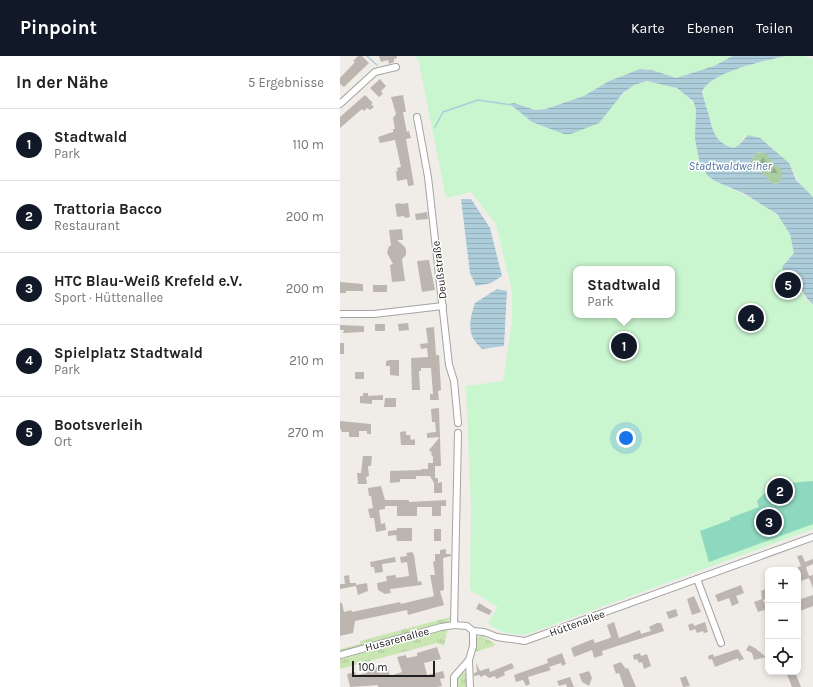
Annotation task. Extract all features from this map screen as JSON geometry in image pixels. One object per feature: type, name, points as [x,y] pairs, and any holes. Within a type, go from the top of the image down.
[{"type":"street","points":[[340,104],[375,72],[396,66]]},
{"type":"street","name":"Deußstraße","points":[[417,116],[428,177],[449,365],[454,381],[458,423]]},
{"type":"street","points":[[340,314],[374,314],[443,306]]},
{"type":"street","points":[[454,625],[458,433]]},
{"type":"street","name":"Hüttenallee","points":[[454,625],[467,626],[473,631],[484,632],[510,641],[524,641],[813,537]]},
{"type":"street","points":[[697,579],[721,643]]},
{"type":"street","name":"Husarenallee","points":[[340,655],[441,627],[454,625]]},
{"type":"street","points":[[470,687],[469,660],[473,646],[473,631]]},
{"type":"street","points":[[454,687],[454,677],[469,660]]},
{"type":"green space","points":[[413,56],[733,56],[714,66],[676,78],[652,70],[640,69],[609,81],[585,96],[546,109],[535,110],[511,105],[530,120],[538,125],[544,126],[610,105],[617,101],[631,87],[642,82],[670,85],[686,95],[696,109],[708,176],[762,204],[784,223],[791,237],[794,253],[787,260],[806,300],[813,304],[813,529],[525,635],[500,631],[492,626],[488,622],[498,607],[470,590],[471,508],[466,386],[503,381],[512,322],[512,291],[496,224],[471,192],[446,198],[418,58]]},
{"type":"green space","points":[[786,56],[803,56],[813,59],[813,197],[801,186],[792,169],[768,144],[744,137],[739,145],[734,148],[722,143],[715,135],[704,100],[704,86],[713,80],[744,66]]},
{"type":"green space","points":[[757,152],[767,154],[781,169],[781,180],[778,184],[771,183],[763,173],[751,169],[749,163]]},
{"type":"green space","points":[[789,481],[790,483],[813,481],[813,524],[709,562],[700,531],[759,507],[757,501],[767,491],[779,484]]},
{"type":"green space","points":[[450,617],[444,646],[437,643],[340,669],[340,649],[360,644],[360,641]]},
{"type":"green space","points":[[481,635],[495,644],[494,646],[475,652],[477,638]]},
{"type":"green space","points":[[461,672],[467,673],[467,687],[457,687],[457,678]]},
{"type":"water","name":"Stadtwaldweiher","points":[[733,56],[786,56],[740,68],[715,78],[702,92],[714,132],[723,144],[734,148],[739,145],[748,135],[760,138],[789,163],[796,180],[813,197],[813,304],[798,285],[792,280],[793,277],[790,274],[793,271],[788,273],[784,272],[782,267],[794,253],[790,234],[777,214],[745,194],[715,181],[708,176],[700,164],[695,139],[696,109],[693,101],[677,88],[647,81],[634,85],[623,93],[599,123],[571,134],[564,134],[532,122],[510,104],[514,103],[535,110],[546,109],[584,96],[609,81],[640,69],[652,70],[676,78],[714,66]],"holes":[[[757,152],[766,154],[773,163],[781,169],[781,180],[778,184],[771,183],[763,173],[751,169],[749,163]]]},
{"type":"water","points":[[461,199],[471,199],[490,228],[502,276],[491,283],[476,286],[470,273]]},
{"type":"water","points":[[497,289],[507,291],[504,346],[482,349],[477,344],[471,333],[471,316],[475,303]]},
{"type":"building","points":[[358,56],[362,56],[369,63],[344,87],[340,84],[340,78],[355,62],[353,61]]},
{"type":"building","points":[[379,56],[397,56],[397,58],[394,59],[394,62],[389,64],[388,60],[381,62]]},
{"type":"building","points":[[380,79],[386,86],[381,91],[383,94],[379,97],[370,88]]},
{"type":"building","points":[[365,95],[373,103],[371,104],[374,107],[370,110],[367,108],[364,111],[362,109],[340,128],[340,117]]},
{"type":"building","points":[[403,95],[406,112],[403,112],[407,132],[409,131],[411,138],[406,139],[414,185],[408,186],[407,179],[397,181],[396,171],[398,171],[397,168],[401,167],[395,140],[380,143],[378,137],[393,132],[393,129],[395,129],[393,118],[396,114],[391,97]]},
{"type":"building","points":[[408,203],[410,217],[397,217],[395,204]]},
{"type":"building","points":[[427,212],[428,219],[416,220],[415,214]]},
{"type":"building","points":[[402,229],[403,240],[397,240],[405,247],[406,251],[406,255],[402,259],[405,281],[392,282],[390,265],[393,264],[387,253],[389,246],[391,246],[389,230]]},
{"type":"building","points":[[429,260],[435,290],[422,292],[417,261]]},
{"type":"building","points":[[792,281],[794,287],[784,290],[783,283]]},
{"type":"building","points":[[340,282],[363,284],[363,291],[346,291],[346,293],[340,293]]},
{"type":"building","points":[[373,285],[387,285],[387,292],[373,292]]},
{"type":"building","points":[[408,323],[409,330],[399,331],[398,324]]},
{"type":"building","points":[[375,324],[385,324],[385,331],[375,331]]},
{"type":"building","points":[[340,325],[364,326],[364,332],[343,333],[344,330],[340,330]]},
{"type":"building","points":[[434,327],[436,355],[439,355],[441,390],[438,391],[439,400],[430,400],[430,394],[433,394],[431,368],[421,368],[421,371],[419,371],[420,390],[412,390],[411,358],[428,357],[427,348],[421,349],[420,344],[428,343],[426,328]]},
{"type":"building","points":[[340,343],[344,343],[344,354],[340,354]]},
{"type":"building","points":[[399,360],[399,376],[390,375],[390,366],[386,366],[386,361]]},
{"type":"building","points":[[355,372],[364,372],[364,379],[355,379]]},
{"type":"building","points":[[363,393],[368,393],[368,396],[383,395],[383,400],[372,400],[372,404],[360,403],[360,396],[363,396]]},
{"type":"building","points":[[385,398],[396,398],[396,407],[384,407]]},
{"type":"building","points":[[439,408],[440,437],[427,438],[427,433],[436,432],[435,422],[432,422],[431,409]]},
{"type":"building","points":[[340,421],[371,424],[371,434],[367,434],[367,431],[359,431],[359,437],[349,437],[349,432],[342,432],[340,428]]},
{"type":"building","points":[[406,431],[406,435],[410,435],[411,440],[415,439],[415,445],[401,445],[400,432]]},
{"type":"building","points":[[440,437],[441,466],[435,466],[435,478],[438,478],[438,483],[442,482],[442,493],[434,493],[434,483],[430,476],[416,476],[416,479],[400,479],[400,482],[390,483],[390,471],[428,469],[428,463],[433,463],[432,453],[429,450]]},
{"type":"building","points":[[363,456],[372,456],[371,466],[368,466],[369,476],[366,477],[367,484],[358,484],[357,473],[361,473]]},
{"type":"building","points":[[785,483],[790,496],[785,498],[784,495],[773,499],[770,489]]},
{"type":"building","points":[[381,486],[385,500],[409,500],[409,502],[446,500],[446,506],[441,506],[441,516],[432,516],[432,507],[417,507],[417,516],[397,516],[397,506],[385,506],[385,509],[379,510],[381,524],[385,523],[386,530],[376,532],[374,518],[370,518],[368,509],[373,508],[368,488]]},
{"type":"building","points":[[397,528],[412,528],[412,541],[397,541],[396,535],[388,536],[388,531],[397,530]]},
{"type":"building","points":[[434,529],[441,529],[441,541],[434,541]]},
{"type":"building","points":[[446,549],[446,554],[451,554],[451,556],[443,558],[444,590],[440,591],[444,605],[408,615],[407,610],[355,621],[353,633],[340,636],[340,603],[342,603],[344,612],[351,610],[352,612],[400,602],[401,604],[434,596],[430,575],[435,575],[433,562],[435,561],[435,554],[440,554],[440,550]]},
{"type":"building","points":[[412,552],[414,555],[418,582],[421,581],[422,585],[390,589],[391,593],[385,594],[378,590],[377,583],[387,581],[386,576],[396,575],[396,578],[409,576],[407,562],[401,563],[400,557],[407,556],[406,553]]},
{"type":"building","points":[[802,555],[805,562],[813,559],[813,564],[806,567],[809,576],[813,575],[813,588],[809,578],[801,581],[801,567],[798,567],[801,566],[797,556]]},
{"type":"building","points":[[395,557],[396,562],[382,564],[383,572],[375,573],[374,567],[371,567],[370,562]]},
{"type":"building","points":[[349,575],[350,583],[356,583],[356,585],[367,583],[368,591],[358,595],[356,586],[340,589],[340,584],[345,584],[344,576]]},
{"type":"building","points":[[741,585],[744,593],[736,596],[739,603],[732,606],[729,598],[718,602],[715,595]]},
{"type":"building","points":[[765,589],[765,599],[763,600],[765,610],[758,612],[754,602],[762,599],[761,591]]},
{"type":"building","points":[[813,595],[813,606],[801,611],[801,599]]},
{"type":"building","points":[[694,596],[701,612],[692,615],[687,599]]},
{"type":"building","points":[[479,603],[492,611],[489,615],[476,609]]},
{"type":"building","points":[[676,609],[678,616],[669,619],[666,612]]},
{"type":"building","points":[[614,622],[619,638],[640,630],[641,634],[651,631],[649,627],[657,623],[661,623],[664,631],[602,651],[603,655],[594,658],[592,650],[574,657],[571,648],[593,639],[595,643],[610,638],[607,625]]},
{"type":"building","points":[[705,622],[708,632],[704,633],[703,631],[697,633],[695,629],[690,631],[688,625],[693,623],[694,626]]},
{"type":"building","points":[[749,645],[755,648],[765,657],[754,660],[752,653],[746,650]]},
{"type":"building","points":[[437,647],[441,659],[424,663],[427,675],[443,671],[445,678],[440,679],[442,686],[378,687],[378,685],[350,687],[347,674],[355,672],[356,675],[367,673],[366,670],[387,664],[390,676],[402,672],[397,657],[406,655],[407,658],[417,656],[417,653]]},
{"type":"building","points":[[738,649],[744,659],[739,661],[738,658],[715,667],[712,659],[709,660],[708,656],[713,654],[714,657]]},
{"type":"building","points":[[562,653],[566,664],[562,666],[561,663],[549,667],[551,670],[528,677],[530,684],[526,686],[523,680],[516,682],[514,675],[548,663],[547,659]]},
{"type":"building","points":[[640,653],[641,656],[647,654],[651,666],[644,669],[642,662],[639,663],[637,659],[634,660],[633,655]]},
{"type":"building","points":[[621,662],[626,669],[628,668],[636,687],[624,687],[619,673],[616,674],[613,665]]},
{"type":"building","points":[[476,663],[480,671],[489,668],[490,672],[512,663],[514,668],[504,672],[505,675],[496,679],[495,676],[489,678],[485,675],[480,677],[480,675],[474,676],[474,673],[477,672]]},
{"type":"building","points":[[589,671],[592,678],[589,686],[582,682],[579,674]]},
{"type":"building","points":[[787,675],[796,675],[801,687],[792,687]]},
{"type":"building","points":[[686,676],[690,686],[683,687],[680,678]]},
{"type":"building","points":[[570,677],[574,687],[567,687],[566,684],[559,686],[557,681]]},
{"type":"waterway","points":[[367,56],[377,65]]},
{"type":"waterway","points":[[435,127],[443,112],[478,100],[512,105]]},
{"type":"place","name":"Bootsverleih","points":[[788,285]]},
{"type":"place","name":"Spielplatz Stadtwald","points":[[751,318]]},
{"type":"place","name":"Stadtwald","points":[[624,346]]},
{"type":"place","name":"Trattoria Bacco","points":[[780,491]]},
{"type":"place","name":"HTC Blau-Weiß Krefeld e.V.","points":[[769,522]]}]
